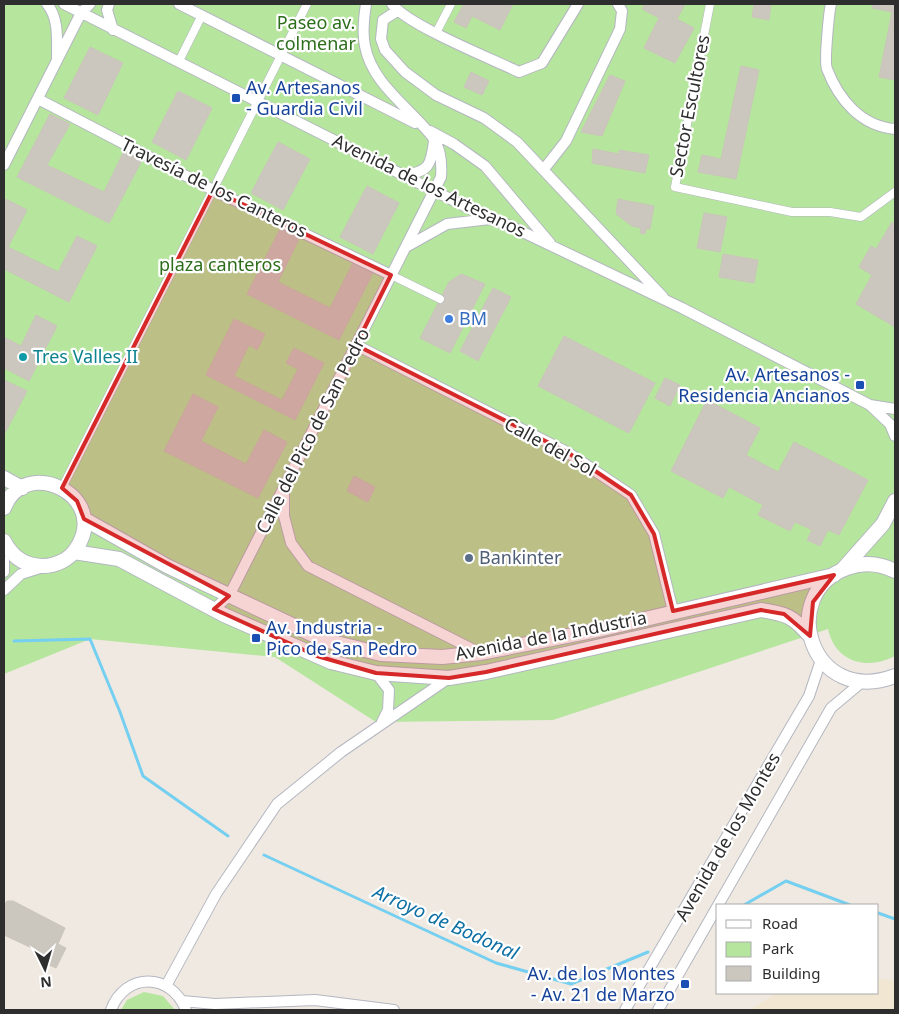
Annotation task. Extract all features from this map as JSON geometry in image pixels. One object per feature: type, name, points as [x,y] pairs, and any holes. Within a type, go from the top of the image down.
[{"type":"street","points":[[47,4],[58,33],[56,61]]},
{"type":"street","name":"Avenida de los Artesanos","points":[[64,4],[113,30],[259,100],[434,191],[552,245],[667,301],[870,405],[890,424],[895,436]]},
{"type":"street","points":[[4,165],[81,13],[90,4]]},
{"type":"street","points":[[109,4],[106,10],[113,30]]},
{"type":"street","name":"Avenida de los Artesanos","points":[[180,4],[454,144],[485,166],[552,245]]},
{"type":"street","points":[[62,488],[306,4]]},
{"type":"street","points":[[366,4],[364,17],[365,47],[376,73],[434,140],[431,163],[419,174],[404,176]]},
{"type":"street","points":[[436,33],[451,4]]},
{"type":"street","points":[[578,4],[542,63],[519,72],[436,33],[394,7],[383,20],[381,39],[386,50],[404,72],[436,95],[484,118],[517,142],[667,301]]},
{"type":"street","points":[[544,169],[566,141],[620,29],[622,11],[618,4]]},
{"type":"street","name":"Sector Escultores","points":[[710,4],[674,187],[792,212],[830,212],[861,217],[895,192]]},
{"type":"street","points":[[831,4],[826,67],[846,102],[857,116],[890,129]]},
{"type":"street","points":[[179,61],[202,15]]},
{"type":"street","name":"Travesía de los Canteros","points":[[38,99],[391,275]]},
{"type":"street","name":"Calle del Pico de San Pedro","points":[[214,609],[230,596],[442,176],[442,160],[434,140]]},
{"type":"street","points":[[405,248],[447,224],[490,218]]},
{"type":"street","points":[[391,275],[440,299]]},
{"type":"street","name":"Calle del Sol","points":[[356,345],[567,452],[632,495],[654,534],[673,611]]},
{"type":"street","name":"Avenida de los Artesanos","points":[[870,405],[895,409]]},
{"type":"street","points":[[4,478],[22,488]]},
{"type":"street","points":[[4,508],[13,495],[22,488],[42,483],[62,488],[77,501],[84,519],[82,537],[74,552],[61,562],[21,574],[4,590]]},
{"type":"street","points":[[284,489],[284,516],[291,543],[308,566],[481,653]]},
{"type":"street","points":[[895,501],[883,524],[838,572],[821,586],[813,602],[809,618],[810,636],[821,660],[833,671],[847,679],[862,682],[881,682],[895,676]]},
{"type":"street","name":"Avenida de la Industria","points":[[84,519],[166,566],[324,640],[381,654],[442,657],[481,653],[598,630],[838,572],[855,565],[870,564],[895,571]]},
{"type":"street","points":[[4,541],[9,551],[19,560],[32,565],[45,566]]},
{"type":"street","name":"Avenida de la Industria","points":[[74,552],[119,559],[214,609],[331,662],[376,673],[449,678],[486,672],[762,610],[784,614],[797,621],[810,636]]},
{"type":"street","points":[[4,561],[4,572]]},
{"type":"street","name":"Avenida de los Montes","points":[[626,1010],[809,696],[821,660]]},
{"type":"street","points":[[376,673],[389,690],[388,710],[381,725]]},
{"type":"street","points":[[166,986],[216,894],[277,804],[341,752],[449,678]]},
{"type":"street","name":"Avenida de los Montes","points":[[719,904],[831,708],[862,682]]},
{"type":"street","name":"Avenida de los Montes","points":[[658,1010],[716,909]]},
{"type":"street","points":[[110,1010],[114,1001],[122,992],[132,985],[143,981],[155,982],[166,986],[184,1006],[315,1000],[387,1010]]},
{"type":"highlighted area","points":[[213,190],[391,275],[356,345],[567,452],[631,495],[654,534],[673,611],[834,575],[813,602],[810,636],[784,614],[761,610],[486,672],[449,678],[376,673],[317,656],[214,609],[229,596],[84,519],[77,501],[62,488]]},
{"type":"shaded area","points":[[879,978],[895,981],[895,1010],[749,1010],[775,994],[879,994]]},
{"type":"green space","points":[[4,4],[895,4],[895,656],[874,663],[863,663],[854,660],[845,656],[837,649],[828,629],[553,720],[376,722],[275,657],[90,639],[4,674]]},
{"type":"green space","points":[[144,992],[163,996],[175,1010],[121,1010],[127,1000]]},
{"type":"building","points":[[464,4],[513,4],[500,30],[472,16],[466,28],[454,22]]},
{"type":"building","points":[[645,4],[685,4],[677,19],[694,28],[675,63],[644,48],[659,18],[642,9]]},
{"type":"building","points":[[754,4],[771,4],[769,20],[752,17]]},
{"type":"building","points":[[873,4],[895,4],[895,80],[879,77],[892,12],[872,8]]},
{"type":"building","points":[[90,47],[123,63],[98,115],[64,98]]},
{"type":"building","points":[[741,66],[759,70],[736,179],[698,172],[702,155],[721,159]]},
{"type":"building","points":[[471,72],[489,81],[482,95],[464,87]]},
{"type":"building","points":[[610,75],[625,81],[602,136],[581,132]]},
{"type":"building","points":[[178,91],[212,108],[186,160],[152,142]]},
{"type":"building","points":[[50,114],[70,124],[47,165],[104,192],[124,151],[142,160],[109,223],[17,177]]},
{"type":"building","points":[[278,142],[310,159],[283,210],[251,193]]},
{"type":"building","points":[[593,149],[619,154],[619,150],[649,155],[645,173],[592,163]]},
{"type":"building","points":[[367,186],[399,203],[373,254],[340,237]]},
{"type":"building","points":[[6,199],[27,210],[8,247],[58,272],[77,236],[97,246],[69,302],[4,269],[4,204]]},
{"type":"building","points":[[618,199],[654,206],[650,229],[646,229],[645,234],[640,233],[641,228],[632,226],[616,214]]},
{"type":"building","points":[[704,213],[727,217],[720,252],[697,248]]},
{"type":"building","points":[[892,222],[895,224],[895,327],[856,304],[872,275],[859,267],[871,246],[876,249]]},
{"type":"building","points":[[281,227],[300,237],[278,282],[330,308],[353,263],[373,273],[339,340],[247,294]]},
{"type":"building","points":[[723,254],[758,260],[754,283],[719,277]]},
{"type":"building","name":"BM","points":[[461,274],[485,284],[450,353],[420,338],[449,282]]},
{"type":"building","points":[[493,288],[511,297],[478,361],[460,351]]},
{"type":"building","name":"Tres Valles II","points":[[36,315],[57,326],[29,381],[4,368],[4,337],[21,346]]},
{"type":"building","points":[[234,319],[265,334],[257,350],[249,345],[234,376],[282,400],[298,369],[286,363],[294,348],[324,363],[295,420],[206,375]]},
{"type":"building","points":[[564,336],[655,383],[629,433],[538,386]]},
{"type":"building","points":[[665,378],[680,385],[670,406],[655,398]]},
{"type":"building","points":[[4,380],[27,391],[4,435]]},
{"type":"building","points":[[193,394],[218,407],[201,441],[246,464],[264,430],[287,442],[258,498],[164,451]]},
{"type":"building","points":[[707,400],[760,428],[746,455],[778,472],[794,442],[868,480],[839,535],[828,530],[820,546],[807,540],[812,530],[795,522],[790,531],[758,515],[763,505],[729,487],[723,498],[671,471]]},
{"type":"building","points":[[354,476],[375,487],[368,502],[347,491]]},
{"type":"building","points":[[7,901],[13,901],[65,928],[58,944],[66,948],[56,968],[36,959],[39,955],[35,954],[36,950],[4,935],[4,906]]},
{"type":"waterway","name":"Arroyo de Bodonal","points":[[14,641],[90,639],[120,712],[143,776],[228,836]]},
{"type":"waterway","name":"Arroyo de Bodonal","points":[[264,855],[496,963],[571,984],[648,952]]},
{"type":"waterway","name":"Arroyo de Bodonal","points":[[746,904],[786,881],[847,904]]},
{"type":"waterway","name":"Arroyo de Bodonal","points":[[879,913],[895,919]]},
{"type":"place","name":"Av. Artesanos - Guardia Civil","points":[[236,98]]},
{"type":"place","name":"BM","points":[[449,319]]},
{"type":"place","name":"Tres Valles II","points":[[23,357]]},
{"type":"place","name":"Av. Artesanos - Residencia Ancianos","points":[[860,385]]},
{"type":"place","name":"Bankinter","points":[[469,558]]},
{"type":"place","name":"Av. Industria - Pico de San Pedro","points":[[256,638]]},
{"type":"place","name":"Av. de los Montes - Av. 21 de Marzo","points":[[685,984]]},
{"type":"park label","name":"Paseo av. colmenar","points":[[316,33]]},
{"type":"park label","name":"plaza canteros","points":[[220,265]]}]
